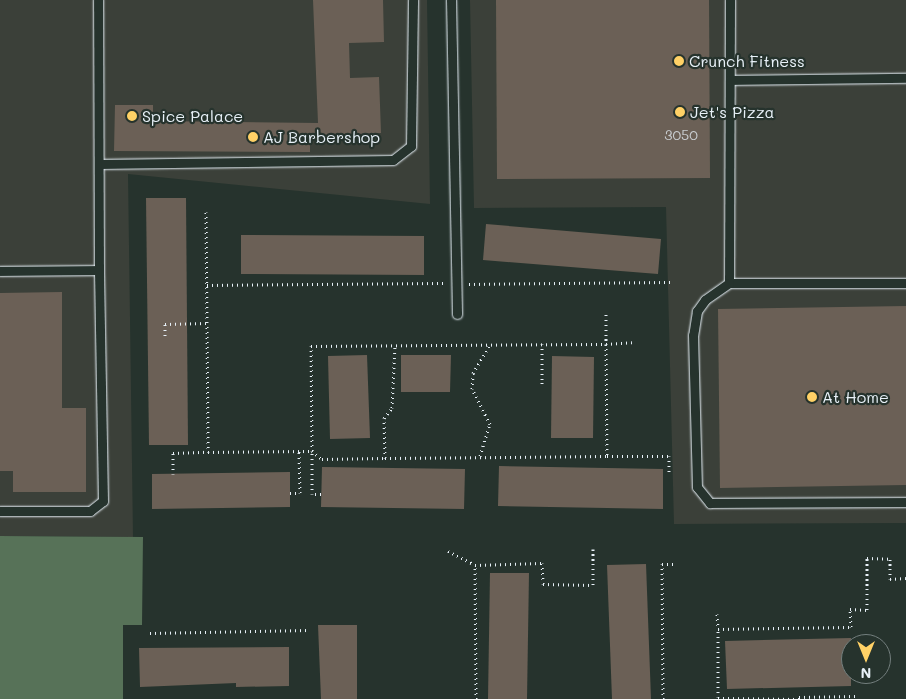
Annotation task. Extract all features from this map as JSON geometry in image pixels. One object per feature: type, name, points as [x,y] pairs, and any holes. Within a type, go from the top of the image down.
[{"type":"lane","points":[[0,511],[90,511],[103,500],[99,270],[98,0]]},
{"type":"lane","points":[[99,164],[393,160],[411,146],[413,0]]},
{"type":"lane","points":[[451,0],[457,314]]},
{"type":"lane","points":[[729,283],[730,0]]},
{"type":"lane","points":[[730,80],[906,78]]},
{"type":"lane","points":[[0,271],[99,270]]},
{"type":"lane","points":[[906,283],[729,283],[704,300],[697,311],[693,335],[697,487],[710,503],[906,502]]},
{"type":"path","points":[[206,212],[208,452]]},
{"type":"path","points":[[207,285],[443,284],[443,275]]},
{"type":"path","points":[[471,284],[671,282]]},
{"type":"path","points":[[606,314],[607,456]]},
{"type":"path","points":[[165,336],[165,324],[208,323]]},
{"type":"path","points":[[321,494],[312,494],[311,346],[606,344],[632,342]]},
{"type":"path","points":[[480,456],[490,424],[472,389],[473,374],[490,344]]},
{"type":"path","points":[[542,344],[542,384]]},
{"type":"path","points":[[385,458],[384,418],[392,408],[395,345]]},
{"type":"path","points":[[290,493],[300,493],[299,451]]},
{"type":"path","points":[[173,474],[173,453],[299,451],[312,451],[322,459],[480,456],[669,456],[669,474]]},
{"type":"path","points":[[448,551],[475,565],[542,564],[543,584],[593,584],[592,548]]},
{"type":"path","points":[[718,629],[851,627],[850,609],[867,610],[867,558],[890,559],[890,579],[906,578]]},
{"type":"path","points":[[663,699],[662,564],[676,564]]},
{"type":"path","points":[[475,565],[476,699]]},
{"type":"path","points":[[717,614],[718,698],[857,696]]},
{"type":"path","points":[[150,632],[310,630]]},
{"type":"shaded area","points":[[0,0],[427,0],[430,204],[128,174],[133,537],[0,536]]},
{"type":"shaded area","points":[[470,0],[906,0],[906,523],[674,524],[666,207],[474,208]]},
{"type":"green space","points":[[0,536],[143,537],[142,625],[123,625],[123,699],[0,699]]},
{"type":"building","points":[[313,0],[383,0],[384,42],[349,43],[350,78],[379,77],[381,133],[310,136],[310,152],[114,151],[115,105],[153,105],[153,121],[318,123]]},
{"type":"building","points":[[496,0],[709,0],[710,178],[497,179]]},
{"type":"building","points":[[146,198],[186,198],[188,445],[149,445]]},
{"type":"building","points":[[486,224],[661,239],[658,274],[483,260]]},
{"type":"building","points":[[241,235],[424,236],[424,275],[241,274]]},
{"type":"building","points":[[62,292],[62,408],[86,408],[86,492],[13,492],[13,471],[0,471],[0,293]]},
{"type":"building","name":"At Home","points":[[906,306],[906,485],[720,488],[718,309]]},
{"type":"building","points":[[367,355],[370,438],[330,439],[328,356]]},
{"type":"building","points":[[401,355],[451,355],[450,392],[401,392]]},
{"type":"building","points":[[552,356],[594,357],[593,438],[551,438]]},
{"type":"building","points":[[499,466],[663,469],[663,509],[498,506]]},
{"type":"building","points":[[322,467],[465,469],[464,509],[321,507]]},
{"type":"building","points":[[290,472],[290,507],[152,509],[152,474]]},
{"type":"building","points":[[646,564],[651,699],[612,699],[607,565]]},
{"type":"building","points":[[490,573],[529,573],[527,699],[488,699]]},
{"type":"building","points":[[318,625],[357,625],[357,699],[321,699]]},
{"type":"building","points":[[841,638],[841,684],[851,684],[851,686],[727,689],[725,641]]},
{"type":"building","points":[[289,647],[289,686],[236,687],[236,683],[140,687],[139,648]]},
{"type":"place","name":"Crunch Fitness","points":[[679,61]]},
{"type":"place","name":"Jet's Pizza","points":[[680,112]]},
{"type":"place","name":"Spice Palace","points":[[132,116]]},
{"type":"place","name":"AJ Barbershop","points":[[253,137]]},
{"type":"place","name":"At Home","points":[[812,397]]}]
